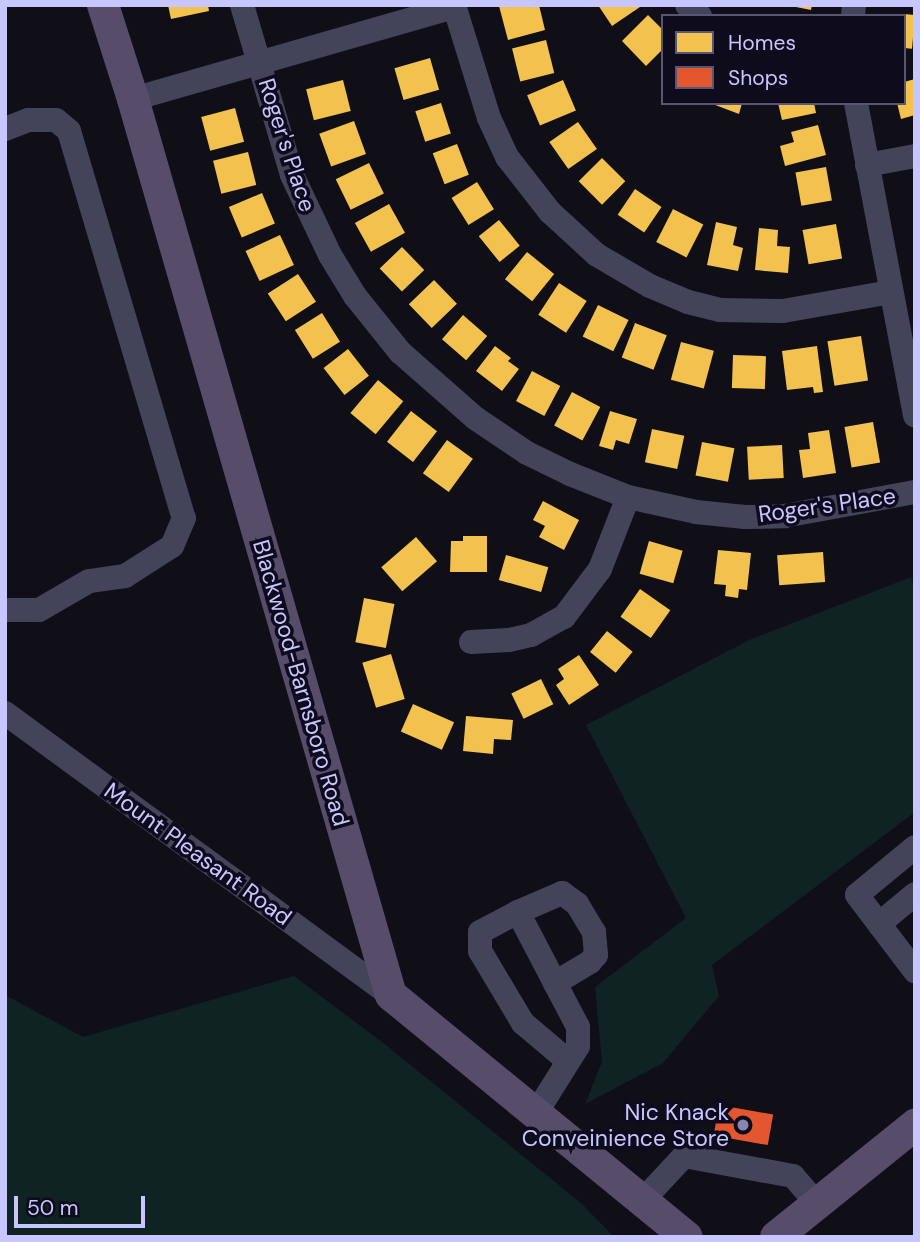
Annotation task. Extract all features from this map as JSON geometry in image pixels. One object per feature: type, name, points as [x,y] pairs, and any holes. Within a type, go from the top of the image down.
[{"type":"main road","name":"Blackwood-Barnsboro Road","points":[[103,5],[133,99],[391,995]]},
{"type":"main road","points":[[391,995],[687,1237]]},
{"type":"main road","points":[[776,1237],[915,1125]]},
{"type":"street","name":"Roger's Place","points":[[242,5],[289,165],[310,217],[355,296],[384,335],[434,386],[494,432],[560,470],[628,497],[685,510],[745,517],[813,512],[915,492]]},
{"type":"street","points":[[133,99],[454,6],[485,107],[507,157],[550,212],[597,255],[650,286],[688,302],[720,310],[783,311],[891,292]]},
{"type":"street","points":[[856,105],[915,415]]},
{"type":"street","points":[[5,129],[28,120],[56,120],[69,131],[184,518],[172,546],[125,576],[89,581],[39,610],[5,610]]},
{"type":"street","points":[[867,165],[915,156]]},
{"type":"street","points":[[471,642],[509,640],[531,635],[564,617],[600,569],[628,497]]},
{"type":"street","name":"Mount Pleasant Road","points":[[5,713],[391,995]]},
{"type":"street","points":[[915,847],[857,895],[915,971]]},
{"type":"street","points":[[555,983],[590,962],[596,955],[594,932],[577,904],[562,893],[480,932],[481,951],[523,1023],[568,1061]]},
{"type":"street","points":[[879,924],[915,894]]},
{"type":"street","points":[[519,912],[578,1027],[578,1046],[536,1113]]},
{"type":"street","points":[[643,1200],[684,1156],[793,1175],[818,1205]]},
{"type":"green space","points":[[911,577],[915,592],[915,812],[712,965],[719,996],[663,1063],[585,1104],[602,1062],[595,987],[686,918],[586,725],[749,640]]},
{"type":"green space","points":[[294,976],[382,1042],[581,1203],[614,1237],[5,1237],[5,995],[83,1037]]},
{"type":"building: Homes","points":[[168,5],[208,5],[209,11],[171,19]]},
{"type":"building: Homes","points":[[539,5],[545,30],[508,40],[499,6]]},
{"type":"building: Homes","points":[[598,5],[639,5],[640,7],[612,26]]},
{"type":"building: Homes","points":[[786,5],[812,5],[811,10]]},
{"type":"building: Homes","points":[[906,14],[915,15],[912,49],[906,48]]},
{"type":"building: Homes","points":[[648,15],[661,28],[661,51],[646,66],[622,41]]},
{"type":"building: Homes","points":[[546,40],[554,73],[520,81],[512,48]]},
{"type":"building: Homes","points":[[430,58],[439,90],[404,100],[394,68]]},
{"type":"building: Homes","points":[[915,79],[915,115],[901,119],[898,105],[906,105],[906,81]]},
{"type":"building: Homes","points":[[343,80],[351,111],[314,120],[306,89]]},
{"type":"building: Homes","points":[[563,80],[576,110],[540,126],[527,95]]},
{"type":"building: Homes","points":[[441,103],[451,133],[425,142],[415,111]]},
{"type":"building: Homes","points":[[715,105],[741,105],[739,114]]},
{"type":"building: Homes","points":[[778,105],[814,105],[816,113],[782,120]]},
{"type":"building: Homes","points":[[235,108],[244,142],[210,151],[201,117]]},
{"type":"building: Homes","points":[[354,121],[366,154],[331,167],[319,134]]},
{"type":"building: Homes","points":[[578,122],[597,149],[568,169],[549,142]]},
{"type":"building: Homes","points":[[818,125],[826,155],[785,166],[780,146],[794,142],[791,132]]},
{"type":"building: Homes","points":[[457,144],[469,175],[445,184],[433,153]]},
{"type":"building: Homes","points":[[248,152],[256,185],[221,194],[213,161]]},
{"type":"building: Homes","points":[[602,158],[625,181],[602,205],[579,181]]},
{"type":"building: Homes","points":[[369,163],[384,194],[351,210],[336,179]]},
{"type":"building: Homes","points":[[826,167],[832,200],[801,206],[795,172]]},
{"type":"building: Homes","points":[[477,182],[494,209],[469,225],[452,198]]},
{"type":"building: Homes","points":[[635,189],[662,207],[644,233],[618,215]]},
{"type":"building: Homes","points":[[262,193],[275,223],[242,237],[229,207]]},
{"type":"building: Homes","points":[[389,204],[405,233],[371,252],[355,223]]},
{"type":"building: Homes","points":[[673,209],[703,224],[686,257],[656,242]]},
{"type":"building: Homes","points":[[499,220],[520,246],[500,262],[479,236]]},
{"type":"building: Homes","points":[[716,222],[737,227],[733,245],[743,248],[738,271],[707,265]]},
{"type":"building: Homes","points":[[836,224],[842,258],[809,264],[803,230]]},
{"type":"building: Homes","points":[[759,228],[778,230],[777,246],[790,247],[788,273],[755,270]]},
{"type":"building: Homes","points":[[280,235],[294,265],[260,281],[246,251]]},
{"type":"building: Homes","points":[[402,247],[424,270],[402,292],[380,269]]},
{"type":"building: Homes","points":[[527,252],[554,274],[532,301],[505,279]]},
{"type":"building: Homes","points":[[298,274],[316,302],[286,321],[268,294]]},
{"type":"building: Homes","points":[[434,280],[457,304],[432,328],[409,304]]},
{"type":"building: Homes","points":[[559,283],[587,301],[566,333],[538,315]]},
{"type":"building: Homes","points":[[598,305],[629,320],[613,351],[583,336]]},
{"type":"building: Homes","points":[[322,313],[340,342],[313,359],[295,330]]},
{"type":"building: Homes","points":[[463,315],[487,336],[466,360],[442,339]]},
{"type":"building: Homes","points":[[635,323],[667,335],[653,370],[622,358]]},
{"type":"building: Homes","points":[[861,336],[868,380],[834,386],[827,341]]},
{"type":"building: Homes","points":[[681,342],[714,351],[704,388],[671,380]]},
{"type":"building: Homes","points":[[495,346],[511,358],[508,361],[519,369],[502,391],[476,371]]},
{"type":"building: Homes","points":[[817,346],[823,392],[814,393],[813,387],[787,390],[782,351]]},
{"type":"building: Homes","points":[[348,349],[369,376],[345,395],[324,368]]},
{"type":"building: Homes","points":[[733,355],[766,356],[765,389],[732,388]]},
{"type":"building: Homes","points":[[532,371],[560,386],[544,416],[516,401]]},
{"type":"building: Homes","points":[[378,380],[403,401],[376,434],[350,413]]},
{"type":"building: Homes","points":[[572,392],[600,407],[582,441],[554,426]]},
{"type":"building: Homes","points":[[411,411],[437,431],[413,462],[387,442]]},
{"type":"building: Homes","points":[[610,411],[637,419],[629,444],[616,440],[613,450],[599,446]]},
{"type":"building: Homes","points":[[873,422],[880,462],[852,467],[844,427]]},
{"type":"building: Homes","points":[[652,429],[684,436],[677,469],[645,462]]},
{"type":"building: Homes","points":[[829,430],[836,473],[803,478],[799,450],[810,449],[808,433]]},
{"type":"building: Homes","points":[[447,440],[473,459],[449,492],[423,473]]},
{"type":"building: Homes","points":[[702,442],[734,448],[728,482],[696,475]]},
{"type":"building: Homes","points":[[782,445],[784,478],[749,480],[747,447]]},
{"type":"building: Homes","points":[[543,501],[579,520],[564,550],[539,537],[545,526],[533,520]]},
{"type":"building: Homes","points":[[463,536],[487,536],[487,572],[450,572],[451,541],[463,541]]},
{"type":"building: Homes","points":[[416,537],[437,561],[402,591],[381,567]]},
{"type":"building: Homes","points":[[649,541],[683,551],[673,583],[640,574]]},
{"type":"building: Homes","points":[[718,550],[751,553],[747,590],[739,589],[738,598],[725,596],[726,585],[714,584]]},
{"type":"building: Homes","points":[[823,552],[825,582],[779,585],[777,555]]},
{"type":"building: Homes","points":[[506,555],[548,567],[541,592],[499,580]]},
{"type":"building: Homes","points":[[640,589],[670,610],[651,638],[620,617]]},
{"type":"building: Homes","points":[[364,598],[394,604],[386,648],[355,642]]},
{"type":"building: Homes","points":[[607,631],[633,652],[616,673],[590,652]]},
{"type":"building: Homes","points":[[391,654],[405,699],[376,708],[362,663]]},
{"type":"building: Homes","points":[[579,655],[599,685],[569,705],[556,685],[564,679],[558,669]]},
{"type":"building: Homes","points":[[541,679],[553,704],[524,719],[511,693]]},
{"type":"building: Homes","points":[[413,704],[454,722],[442,750],[401,731]]},
{"type":"building: Homes","points":[[466,716],[513,720],[511,740],[494,739],[493,754],[463,751]]},
{"type":"building: Shops","name":"Nic Knack Conveinience Store","points":[[719,1105],[773,1115],[768,1145],[714,1136]]},
{"type":"place","name":"Nic Knack Conveinience Store","points":[[743,1125]]}]
